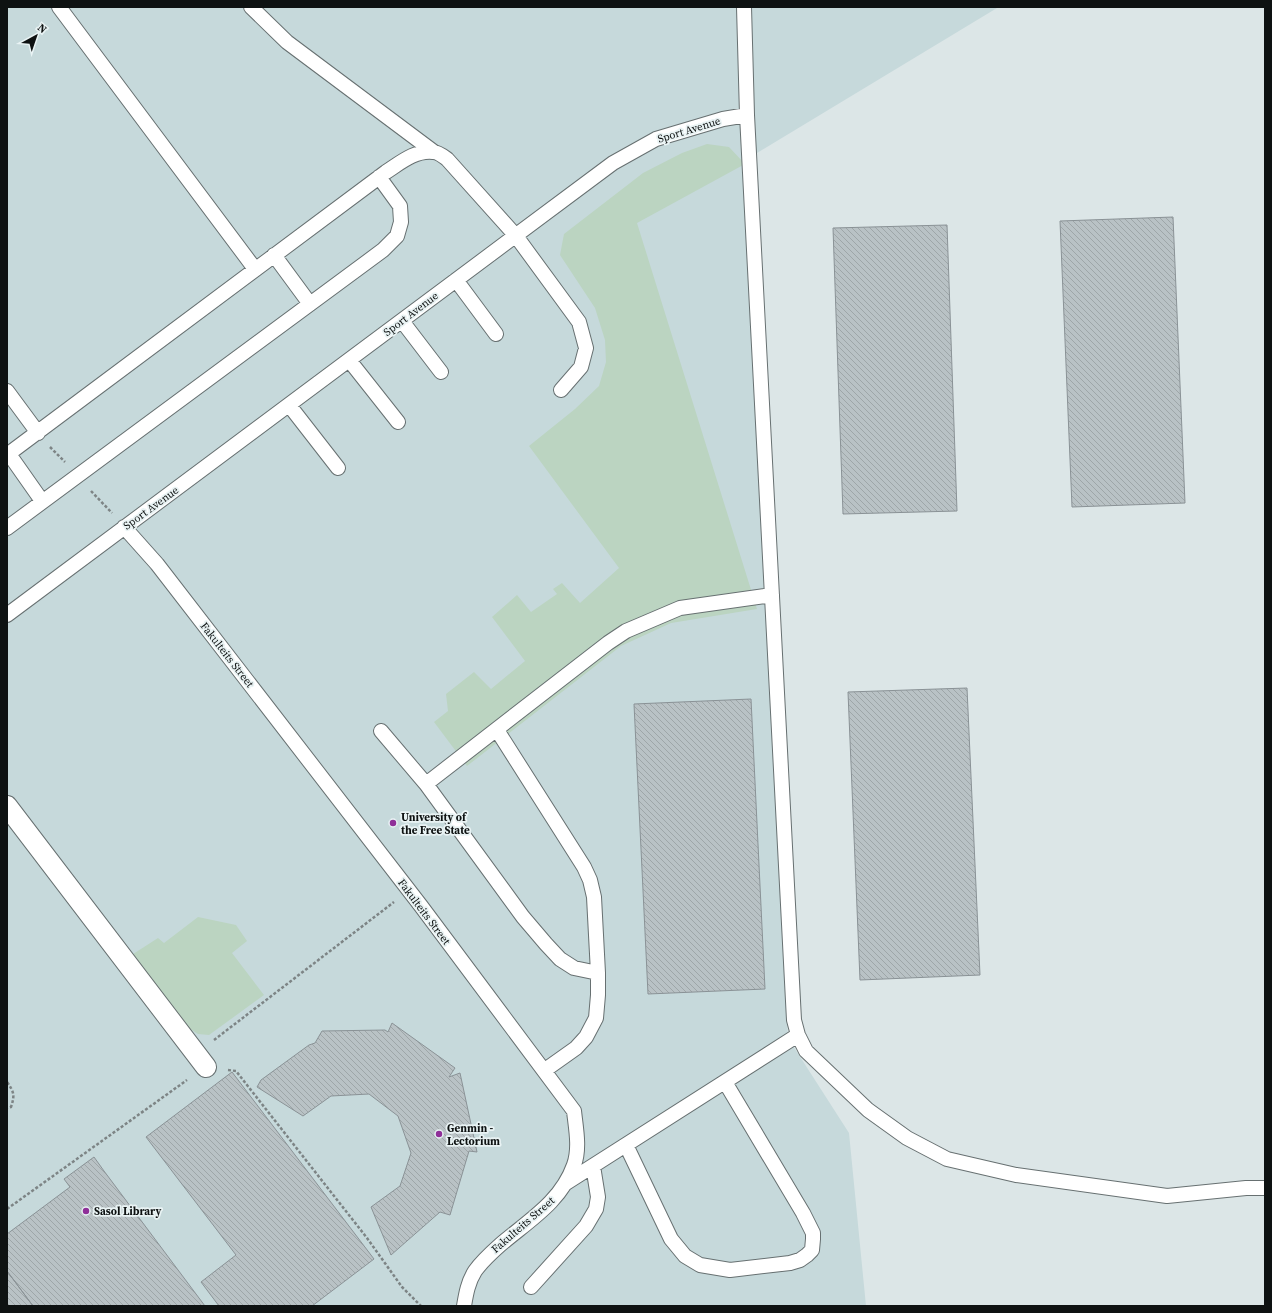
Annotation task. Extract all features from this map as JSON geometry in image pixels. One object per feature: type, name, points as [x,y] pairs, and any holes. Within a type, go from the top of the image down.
[{"type":"street","points":[[7,806],[200,1061]]},
{"type":"lane","points":[[59,7],[255,269]]},
{"type":"lane","points":[[251,7],[287,42],[434,152],[447,159],[516,236],[580,322],[586,348],[581,367],[561,390]]},
{"type":"lane","points":[[744,7],[747,114],[772,594],[794,1012],[798,1035],[806,1051],[868,1110],[907,1138],[948,1159],[1016,1175],[1167,1196],[1246,1188],[1265,1188]]},
{"type":"lane","name":"Sport Avenue","points":[[7,615],[124,527],[166,498],[613,163],[656,139],[723,119],[747,114]]},
{"type":"lane","points":[[42,501],[8,454],[379,177],[404,160],[418,153],[434,152]]},
{"type":"lane","points":[[7,528],[383,250],[398,236],[401,222],[400,206],[379,177]]},
{"type":"lane","points":[[274,255],[310,304]]},
{"type":"lane","points":[[456,280],[496,334]]},
{"type":"lane","points":[[402,321],[441,372]]},
{"type":"lane","points":[[349,360],[398,422]]},
{"type":"lane","points":[[7,391],[38,433]]},
{"type":"lane","points":[[289,405],[338,468]]},
{"type":"lane","name":"Fakulteits Street","points":[[124,527],[157,564],[408,890],[545,1070],[574,1111],[578,1142],[574,1165],[566,1183],[551,1204],[488,1255],[475,1272],[467,1288],[464,1306]]},
{"type":"lane","points":[[426,784],[608,643],[626,631],[680,608],[772,594]]},
{"type":"lane","points":[[497,730],[584,867],[590,880],[594,897],[598,973],[596,1018],[586,1037],[576,1048],[545,1070]]},
{"type":"lane","points":[[381,731],[426,784],[523,917],[546,944],[560,959],[574,968],[598,973]]},
{"type":"lane","points":[[566,1183],[798,1035]]},
{"type":"lane","points":[[626,1145],[671,1238],[685,1256],[700,1265],[730,1270],[790,1263],[800,1260],[812,1250],[814,1239],[813,1233],[803,1213],[725,1082]]},
{"type":"lane","points":[[531,1287],[586,1226],[596,1209],[598,1196],[593,1166]]},
{"type":"path","points":[[7,1209],[200,1061],[408,890]]},
{"type":"path","points":[[200,1061],[236,1071],[367,1238],[402,1287],[421,1306]]},
{"type":"path","points":[[7,1082],[13,1091],[14,1099],[11,1107],[7,1108]]},
{"type":"shaded area","name":"University of the Free State","points":[[7,7],[997,7],[757,153],[754,190],[768,608],[788,1038],[849,1133],[866,1306],[7,1306]]},
{"type":"green space","points":[[707,144],[729,147],[745,164],[637,223],[757,609],[671,623],[621,646],[467,766],[434,722],[448,711],[446,694],[474,672],[491,689],[525,661],[492,617],[517,595],[531,612],[557,594],[553,589],[562,583],[580,603],[619,568],[529,446],[575,409],[599,386],[606,362],[605,340],[595,308],[560,255],[564,234],[643,173],[682,153]]},
{"type":"green space","points":[[198,917],[236,925],[247,941],[232,953],[264,995],[209,1035],[198,1034],[184,1025],[130,956],[158,938],[164,943]]},
{"type":"building","points":[[1173,217],[1185,503],[1072,507],[1060,221]]},
{"type":"building","points":[[947,225],[957,511],[843,514],[833,228]]},
{"type":"building","points":[[967,688],[980,975],[860,980],[848,692]]},
{"type":"building","points":[[751,699],[765,989],[648,994],[634,704]]},
{"type":"building","name":"Genmin - Lectorium","points":[[392,1023],[455,1068],[449,1077],[460,1073],[477,1152],[469,1151],[450,1215],[440,1212],[391,1255],[371,1207],[400,1186],[411,1153],[398,1116],[369,1094],[331,1096],[303,1116],[257,1087],[261,1080],[309,1045],[315,1043],[322,1031],[385,1030],[388,1032]]},
{"type":"building","points":[[232,1072],[374,1259],[312,1306],[219,1306],[201,1282],[236,1255],[146,1137]]},
{"type":"building","name":"Sasol Library","points":[[94,1157],[205,1306],[33,1306],[7,1271],[7,1234],[70,1187],[64,1179]]},
{"type":"building","points":[[7,1271],[33,1306],[7,1306]]},
{"type":"place","name":"University of the Free State","points":[[393,823]]},
{"type":"place","name":"Genmin - Lectorium","points":[[439,1134]]},
{"type":"place","name":"Sasol Library","points":[[86,1211]]}]
